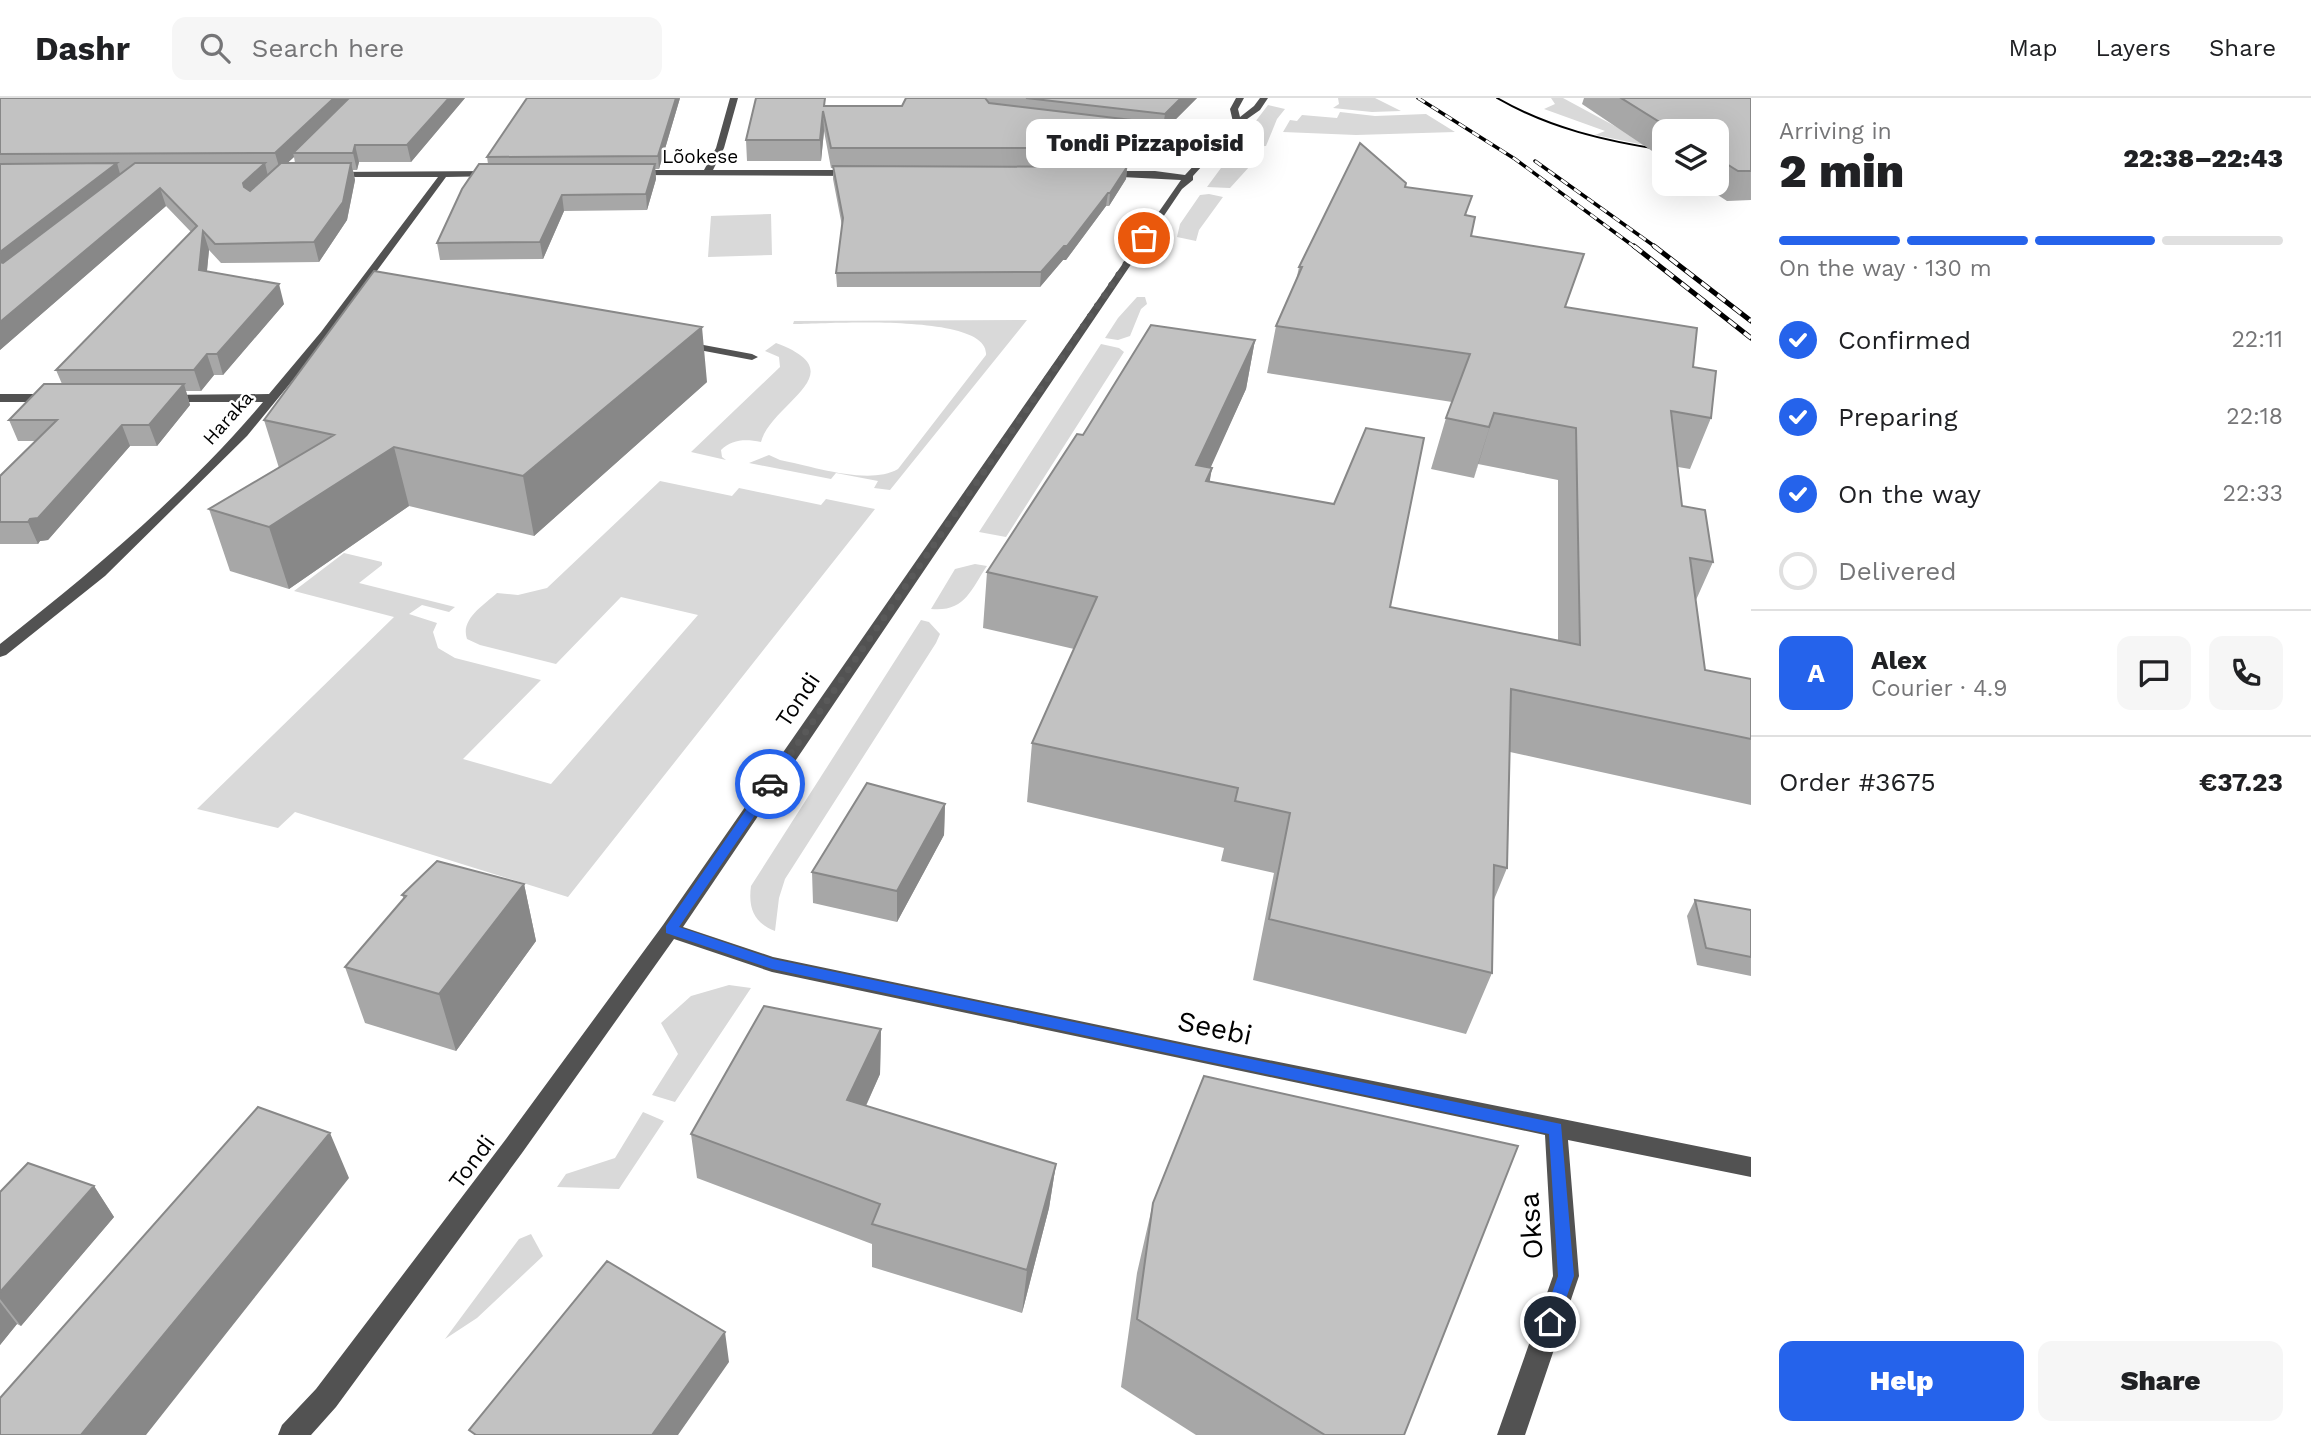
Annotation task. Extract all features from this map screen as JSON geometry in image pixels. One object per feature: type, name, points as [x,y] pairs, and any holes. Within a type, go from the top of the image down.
[{"type":"street","points":[[707,173],[720,148],[734,98]]},
{"type":"street","points":[[1237,122],[1234,108],[1240,98]]},
{"type":"street","name":"Tondi","points":[[292,1435],[326,1398],[514,1146],[670,930],[1179,187],[1190,178],[1237,122],[1257,108],[1264,98]]},
{"type":"street","points":[[1118,133],[1218,145]]},
{"type":"street","points":[[1050,145],[1074,173]]},
{"type":"street","name":"Lõokese","points":[[618,173],[863,173]]},
{"type":"street","points":[[1062,173],[1155,174],[1190,178]]},
{"type":"street","points":[[325,174],[505,174]]},
{"type":"street","name":"Haraka","points":[[0,652],[100,573],[243,433],[360,296],[444,174]]},
{"type":"street","points":[[673,343],[752,357]]},
{"type":"street","points":[[0,398],[69,398]]},
{"type":"street","points":[[152,398],[272,398]]},
{"type":"street","name":"Seebi","points":[[670,930],[772,964],[1556,1129],[1751,1167]]},
{"type":"street","name":"Oksa","points":[[1511,1435],[1566,1276],[1556,1129]]},
{"type":"shaded area","points":[[1338,98],[1375,98],[1401,111],[1372,112],[1333,108],[1339,104]]},
{"type":"shaded area","points":[[1551,98],[1563,98],[1652,144],[1652,147],[1595,135],[1605,131],[1544,109],[1555,104]]},
{"type":"shaded area","points":[[1268,105],[1285,109],[1277,119],[1266,146],[1236,147]]},
{"type":"shaded area","points":[[1340,112],[1375,116],[1426,114],[1455,132],[1356,135],[1283,132],[1290,120],[1297,121],[1302,115],[1337,118]]},
{"type":"shaded area","points":[[1232,153],[1260,155],[1230,188],[1207,187]]},
{"type":"shaded area","points":[[1200,195],[1223,197],[1199,230],[1196,241],[1177,237],[1180,224]]},
{"type":"shaded area","points":[[771,214],[772,255],[708,257],[711,216]]},
{"type":"shaded area","points":[[1137,297],[1145,297],[1147,304],[1141,309],[1130,336],[1118,340],[1105,338],[1118,318]]},
{"type":"shaded area","points":[[1027,320],[890,490],[874,488],[878,481],[836,473],[831,479],[749,463],[769,455],[780,460],[856,475],[886,474],[898,469],[986,355],[980,341],[962,332],[935,326],[868,322],[793,324],[794,321]]},
{"type":"shaded area","points":[[776,343],[799,354],[809,366],[810,377],[803,389],[768,427],[761,442],[745,440],[730,444],[721,450],[722,457],[726,460],[691,452],[780,367],[779,357],[765,351]]},
{"type":"shaded area","points":[[1101,344],[1119,348],[1124,352],[1006,537],[979,532]]},
{"type":"shaded area","points":[[660,481],[732,496],[739,488],[821,505],[826,499],[875,509],[568,897],[295,812],[278,828],[197,809],[394,617],[294,591],[344,553],[382,562],[382,565],[359,583],[455,607],[449,612],[422,605],[409,614],[437,623],[433,632],[438,648],[455,658],[541,680],[463,759],[551,784],[698,615],[621,597],[556,664],[480,645],[467,639],[467,625],[474,613],[497,593],[518,595],[547,588]]},
{"type":"shaded area","points":[[975,564],[987,566],[965,598],[952,607],[931,609],[955,569]]},
{"type":"shaded area","points":[[921,620],[929,622],[940,634],[936,643],[785,879],[779,898],[775,931],[768,928],[754,914],[751,886]]},
{"type":"shaded area","points":[[729,985],[751,988],[675,1102],[652,1095],[678,1054],[661,1023],[691,996]]},
{"type":"shaded area","points":[[643,1112],[664,1121],[619,1189],[557,1187],[566,1174],[615,1158]]},
{"type":"shaded area","points":[[531,1234],[543,1256],[477,1318],[445,1339],[519,1239]]},
{"type":"building","points":[[0,98],[334,98],[275,153],[0,154]]},
{"type":"building","points":[[349,98],[449,98],[407,145],[355,145],[353,153],[293,153]]},
{"type":"building","points":[[527,98],[676,98],[658,156],[487,157]]},
{"type":"building","points":[[756,98],[825,98],[824,106],[902,106],[906,98],[985,98],[989,103],[1157,123],[1136,146],[1080,148],[1052,121],[1046,123],[1045,127],[1064,148],[831,148],[823,111],[820,140],[746,140]]},
{"type":"building","points":[[1026,98],[1181,98],[1165,114]]},
{"type":"building","points":[[1621,98],[1751,98],[1751,171],[1738,171],[1729,165],[1729,119],[1655,119]]},
{"type":"building","points":[[1360,143],[1406,183],[1405,187],[1472,196],[1465,215],[1475,217],[1471,236],[1584,254],[1565,307],[1697,328],[1693,367],[1716,371],[1711,418],[1671,411],[1682,506],[1705,510],[1713,562],[1690,558],[1705,670],[1751,679],[1751,739],[1511,689],[1507,868],[1494,865],[1492,973],[1269,919],[1290,813],[1235,801],[1238,788],[1032,743],[1097,597],[987,572],[1077,434],[1083,435],[1151,325],[1255,340],[1196,465],[1212,468],[1206,481],[1334,504],[1366,428],[1424,438],[1390,607],[1580,645],[1576,428],[1494,413],[1489,427],[1446,418],[1470,354],[1276,326],[1302,267],[1299,267]]},
{"type":"building","points":[[117,163],[0,252],[0,164]]},
{"type":"building","points":[[135,163],[265,163],[243,183],[250,191],[281,163],[351,163],[343,202],[314,242],[215,244],[203,231],[199,270],[279,284],[217,354],[207,354],[194,370],[56,370],[197,226],[160,188],[0,322],[0,262],[3,263]]},
{"type":"building","points":[[479,164],[655,164],[646,194],[562,195],[540,242],[437,243],[462,189]]},
{"type":"building","points":[[833,166],[1127,167],[1110,193],[1067,246],[1064,246],[1041,272],[836,273],[843,218]]},
{"type":"building","points":[[374,271],[702,327],[523,476],[394,447],[269,527],[209,509],[334,435],[264,420]]},
{"type":"building","points":[[44,384],[184,384],[149,425],[122,425],[38,518],[28,522],[0,522],[0,476],[57,420],[9,420]]},
{"type":"building","points":[[867,783],[945,804],[897,891],[812,872]]},
{"type":"building","points":[[437,861],[524,884],[439,994],[345,967],[406,896],[402,895]]},
{"type":"building","points":[[1695,900],[1751,910],[1751,957],[1706,948]]},
{"type":"building","points":[[764,1006],[881,1029],[847,1100],[1056,1164],[1027,1270],[872,1224],[880,1204],[691,1134]]},
{"type":"building","points":[[1204,1076],[1518,1146],[1404,1435],[1325,1435],[1137,1319],[1153,1203]]},
{"type":"building","points":[[258,1107],[330,1133],[81,1435],[0,1435],[0,1398]]},
{"type":"building","points":[[28,1163],[94,1186],[0,1292],[0,1192]]},
{"type":"building","points":[[607,1261],[725,1332],[652,1435],[476,1435],[469,1430]]},
{"type":"tram line","points":[[1497,98],[1537,118],[1578,132],[1652,148]]},
{"type":"railway","points":[[1418,98],[1515,159],[1636,248]]},
{"type":"railway","points":[[1535,161],[1657,248]]},
{"type":"railway","points":[[1634,246],[1751,338]]},
{"type":"railway","points":[[1654,246],[1751,321]]},
{"type":"way so far","points":[[770,784],[1144,238]]},
{"type":"place","name":"Tondi Pizzapoisid","points":[[1144,238]]},
{"type":"route","points":[[770,784],[670,930],[772,964],[1556,1129],[1566,1276],[1550,1322]]}]
